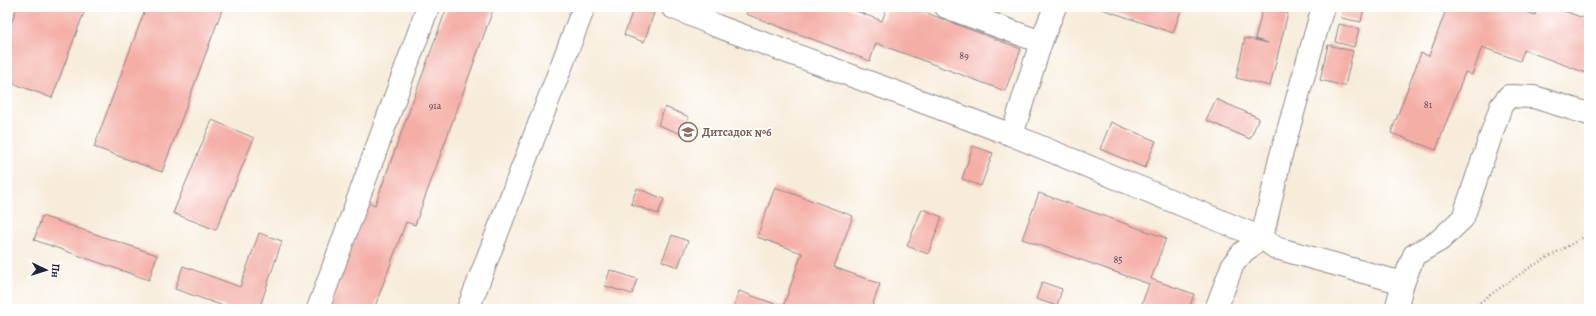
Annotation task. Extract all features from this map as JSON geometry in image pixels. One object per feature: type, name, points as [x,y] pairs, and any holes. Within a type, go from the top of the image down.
[{"type":"street","points":[[318,309],[428,7]]},
{"type":"street","points":[[468,309],[584,7]]},
{"type":"street","points":[[672,7],[717,26],[1012,135],[1262,238],[1276,248],[1403,283]]},
{"type":"street","points":[[946,7],[1041,42]]},
{"type":"street","points":[[1012,135],[1041,42],[1055,7]]},
{"type":"street","points":[[1216,309],[1233,264],[1243,252],[1262,238],[1280,159],[1323,7]]},
{"type":"street","points":[[1396,309],[1403,283],[1414,255],[1440,240],[1463,218],[1501,106],[1509,96],[1534,97],[1589,114]]},
{"type":"path","points":[[1470,309],[1529,268],[1589,234]]},
{"type":"building","points":[[17,7],[86,7],[52,98],[7,81],[7,35]]},
{"type":"building","points":[[146,7],[223,7],[162,172],[94,147]]},
{"type":"building","points":[[447,7],[494,7],[415,225],[406,222],[374,309],[329,309],[368,202],[375,205]]},
{"type":"building","points":[[634,7],[654,13],[644,42],[624,35]]},
{"type":"building","points":[[749,7],[845,7],[882,21],[887,7],[911,7],[1021,49],[1005,91],[876,43],[870,61],[746,14]]},
{"type":"building","points":[[1096,7],[1182,7],[1173,33]]},
{"type":"building","points":[[1263,7],[1288,13],[1270,86],[1236,78],[1245,38],[1268,43],[1255,39]]},
{"type":"building","points":[[1343,7],[1364,7],[1361,22],[1341,18]]},
{"type":"building","points":[[1447,7],[1514,7],[1535,15],[1538,7],[1553,7],[1589,20],[1589,74],[1524,50],[1520,61],[1482,47],[1472,75],[1465,72],[1436,150],[1391,133],[1421,53],[1429,56]]},
{"type":"building","points":[[1339,24],[1359,29],[1354,47],[1335,42]]},
{"type":"building","points":[[1328,45],[1353,51],[1345,86],[1320,80]]},
{"type":"building","points":[[1216,99],[1259,118],[1250,139],[1206,120]]},
{"type":"building","points":[[665,107],[689,117],[682,134],[658,125]]},
{"type":"building","points":[[212,120],[254,138],[216,230],[173,213]]},
{"type":"building","points":[[1111,122],[1156,141],[1145,168],[1100,149]]},
{"type":"building","points":[[973,146],[993,153],[981,186],[962,179]]},
{"type":"building","points":[[775,187],[853,216],[834,267],[880,284],[871,309],[733,309],[739,291],[783,307],[802,253],[757,237]]},
{"type":"building","points":[[637,188],[664,199],[658,214],[631,204]]},
{"type":"building","points":[[1039,193],[1166,238],[1151,279],[1194,294],[1189,309],[1140,309],[1149,284],[1022,239]]},
{"type":"building","points":[[922,209],[942,217],[928,254],[907,246]]},
{"type":"building","points":[[42,216],[157,255],[149,280],[34,240]]},
{"type":"building","points":[[259,233],[282,241],[259,309],[232,309],[175,289],[183,266],[240,287]]},
{"type":"building","points":[[672,235],[688,241],[678,267],[662,261]]},
{"type":"building","points":[[610,270],[637,279],[632,294],[605,286]]},
{"type":"building","points":[[1042,282],[1062,289],[1057,306],[1036,299]]},
{"type":"place","name":"Дитсадок №6","points":[[688,132]]}]
